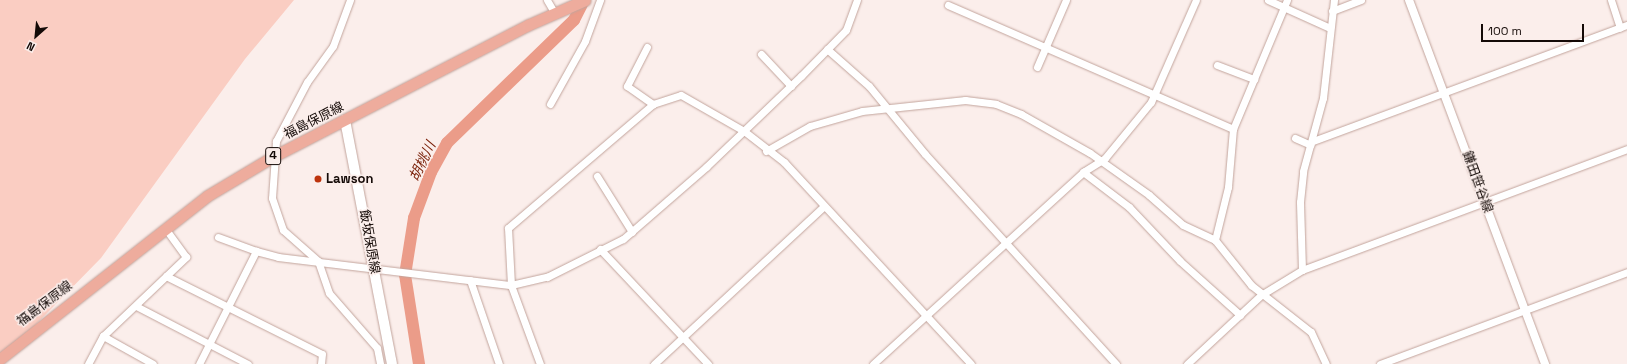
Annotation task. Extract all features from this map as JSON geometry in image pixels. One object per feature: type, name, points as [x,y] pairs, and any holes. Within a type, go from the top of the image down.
[{"type":"main road","name":"福島保原線","points":[[4,360],[207,196],[274,156],[554,12],[581,1]]},
{"type":"main road","name":"飯坂保原線","points":[[345,120],[392,364]]},
{"type":"street","points":[[350,0],[338,37],[307,82],[276,141],[272,198],[278,222],[289,236],[318,261],[329,292],[377,348],[380,364]]},
{"type":"street","points":[[547,0],[554,12]]},
{"type":"street","points":[[550,104],[585,41],[600,0]]},
{"type":"street","points":[[218,237],[256,251],[374,269],[511,285],[547,277],[632,232],[744,131],[846,30],[857,0]]},
{"type":"street","points":[[1036,67],[1066,0]]},
{"type":"street","points":[[873,364],[1083,172],[1101,162],[1154,95],[1196,0]]},
{"type":"street","points":[[1268,0],[1285,3],[1330,28]]},
{"type":"street","points":[[1302,270],[1300,202],[1324,90],[1334,0]]},
{"type":"street","points":[[1332,11],[1361,0]]},
{"type":"street","name":"鎌田笹谷線","points":[[1409,0],[1545,364]]},
{"type":"street","points":[[1295,138],[1312,143],[1444,92],[1624,26],[1611,0]]},
{"type":"street","points":[[1215,240],[1228,187],[1233,130],[1285,3]]},
{"type":"street","points":[[948,5],[1233,130]]},
{"type":"street","points":[[647,47],[627,86],[653,104]]},
{"type":"street","points":[[827,49],[889,108],[1005,243],[1116,364]]},
{"type":"street","points":[[761,54],[791,86]]},
{"type":"street","points":[[1217,64],[1254,80]]},
{"type":"street","points":[[540,364],[511,285],[508,228],[653,104],[674,96],[687,96],[744,131],[766,151],[792,170],[971,364]]},
{"type":"street","points":[[766,151],[810,126],[851,113],[931,101],[996,104],[1063,135],[1149,195],[1183,225],[1215,240],[1262,295],[1311,332],[1326,364]]},
{"type":"street","points":[[1187,364],[1262,295],[1302,270],[1627,149]]},
{"type":"street","points":[[1083,172],[1129,207],[1180,261],[1240,315]]},
{"type":"street","points":[[598,176],[632,232]]},
{"type":"street","points":[[654,364],[824,206]]},
{"type":"street","points":[[88,364],[103,336],[186,257],[166,229]]},
{"type":"street","points":[[600,250],[708,364]]},
{"type":"street","points":[[199,364],[256,251]]},
{"type":"street","points":[[1380,364],[1627,272]]},
{"type":"street","points":[[166,276],[322,354],[322,364]]},
{"type":"street","points":[[470,280],[499,364]]},
{"type":"street","points":[[136,306],[248,364]]},
{"type":"street","points":[[103,336],[153,364]]},
{"type":"shaded area","points":[[0,0],[294,0],[245,59],[101,258],[0,361]]},
{"type":"waterway","name":"胡桃川","points":[[419,364],[405,275],[414,218],[431,172],[447,143],[574,20],[584,0]]},
{"type":"place","name":"Lawson","points":[[318,179]]}]
